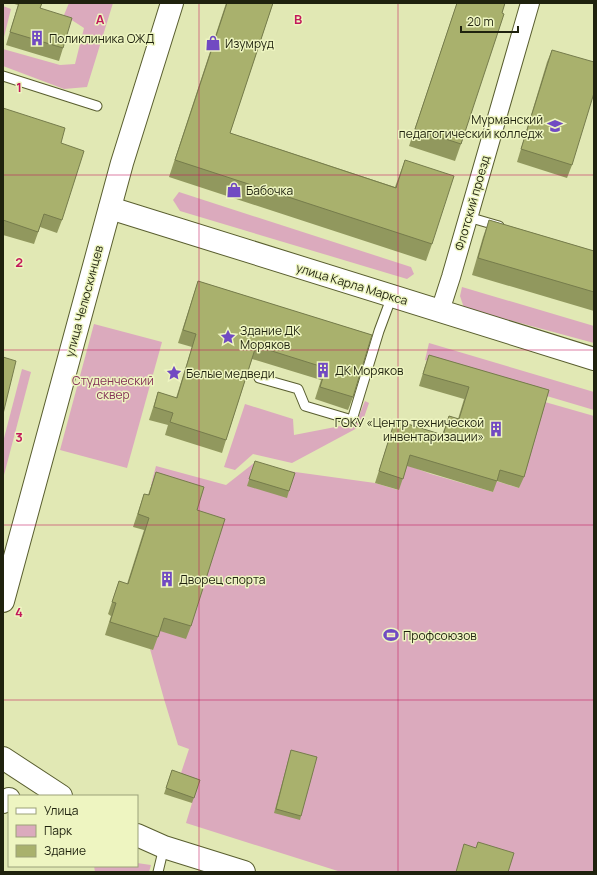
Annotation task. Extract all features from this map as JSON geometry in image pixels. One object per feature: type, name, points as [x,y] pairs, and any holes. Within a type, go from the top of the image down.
[{"type":"street","name":"улица Челюскинцев","points":[[3,601],[122,163],[172,3]]},
{"type":"street","name":"Флотский проезд","points":[[440,311],[530,3]]},
{"type":"street","name":"улица Карла Маркса","points":[[110,208],[594,359]]},
{"type":"street","points":[[3,758],[59,795]]},
{"type":"street","points":[[138,835],[164,846],[244,872]]},
{"type":"lane","points":[[3,76],[97,106]]},
{"type":"lane","points":[[468,217],[505,228]]},
{"type":"lane","points":[[259,378],[298,389],[305,406],[352,420],[379,331],[392,296]]},
{"type":"lane","points":[[158,872],[164,846]]},
{"type":"green space","points":[[69,3],[113,3],[87,87],[64,89],[3,66],[3,49],[60,65],[75,64],[84,28],[64,15]]},
{"type":"green space","points":[[3,6],[11,9],[3,41]]},
{"type":"green space","points":[[179,192],[411,267],[414,274],[407,279],[180,211],[173,200]]},
{"type":"green space","points":[[462,287],[594,326],[594,343],[464,308],[460,296]]},
{"type":"green space","name":"Студенческий сквер","points":[[94,324],[162,342],[127,468],[60,450]]},
{"type":"green space","points":[[429,343],[594,392],[594,410],[425,360]]},
{"type":"green space","points":[[22,369],[31,372],[4,475],[3,442]]},
{"type":"green space","points":[[365,401],[369,403],[361,426],[292,463],[253,454],[235,470],[224,467],[245,404],[293,419],[294,435],[356,423]]},
{"type":"green space","name":"Профсоюзов","points":[[545,402],[594,416],[594,872],[341,872],[186,823],[192,803],[179,779],[189,749],[178,745],[150,649],[153,650],[151,485],[156,466],[226,485],[254,463],[288,471],[375,483],[398,490],[407,465],[431,474],[493,492],[496,481],[519,488]]},
{"type":"green space","points":[[138,863],[151,865],[149,872],[95,872],[94,867],[138,867]]},
{"type":"building","name":"Поликлиника ОЖД","points":[[19,3],[42,3],[40,8],[72,18],[63,48],[10,32]]},
{"type":"building","points":[[227,3],[273,3],[230,133],[396,188],[405,160],[454,176],[432,244],[175,160]]},
{"type":"building","points":[[457,3],[505,3],[502,13],[504,14],[461,144],[415,129]]},
{"type":"building","name":"Мурманский педагогический колледж","points":[[552,50],[594,62],[594,93],[572,165],[521,149]]},
{"type":"building","points":[[3,108],[65,128],[61,143],[84,151],[62,220],[44,214],[38,232],[3,220]]},
{"type":"building","points":[[489,220],[594,251],[594,292],[478,258]]},
{"type":"building","name":"ДК Моряков","points":[[198,281],[372,335],[353,397],[320,387],[326,368],[256,346],[226,440],[170,422],[173,413],[154,407],[158,392],[177,398],[196,334],[183,330]]},
{"type":"building","name":"ГОКУ «Центр технической инвентаризации»","points":[[429,355],[549,390],[524,477],[500,470],[497,481],[410,455],[403,479],[379,471],[395,420],[443,435],[449,416],[459,419],[469,387],[423,374]]},
{"type":"building","points":[[3,357],[16,361],[3,414]]},
{"type":"building","points":[[255,461],[295,473],[289,491],[249,479]]},
{"type":"building","name":"Дворец спорта","points":[[156,472],[204,487],[197,510],[225,519],[191,626],[164,618],[158,637],[110,622],[116,603],[112,602],[119,581],[128,584],[149,518],[138,514],[144,494],[149,495]]},
{"type":"building","points":[[291,750],[317,757],[301,816],[276,809]]},
{"type":"building","points":[[172,770],[200,780],[194,798],[166,788]]},
{"type":"building","points":[[478,842],[514,853],[508,872],[456,872],[464,844],[476,848]]},
{"type":"place","name":"Поликлиника ОЖД","points":[[37,38]]},
{"type":"place","name":"Изумруд","points":[[213,43]]},
{"type":"place","name":"Мурманский педагогический колледж","points":[[555,126]]},
{"type":"place","name":"Бабочка","points":[[234,190]]},
{"type":"place","name":"Здание ДК Моряков","points":[[228,337]]},
{"type":"place","name":"ДК Моряков","points":[[323,370]]},
{"type":"place","name":"Белые медведи","points":[[174,373]]},
{"type":"place","name":"ГОКУ «Центр технической инвентаризации»","points":[[496,429]]},
{"type":"place","name":"Дворец спорта","points":[[167,579]]},
{"type":"place","name":"Профсоюзов","points":[[391,635]]}]
